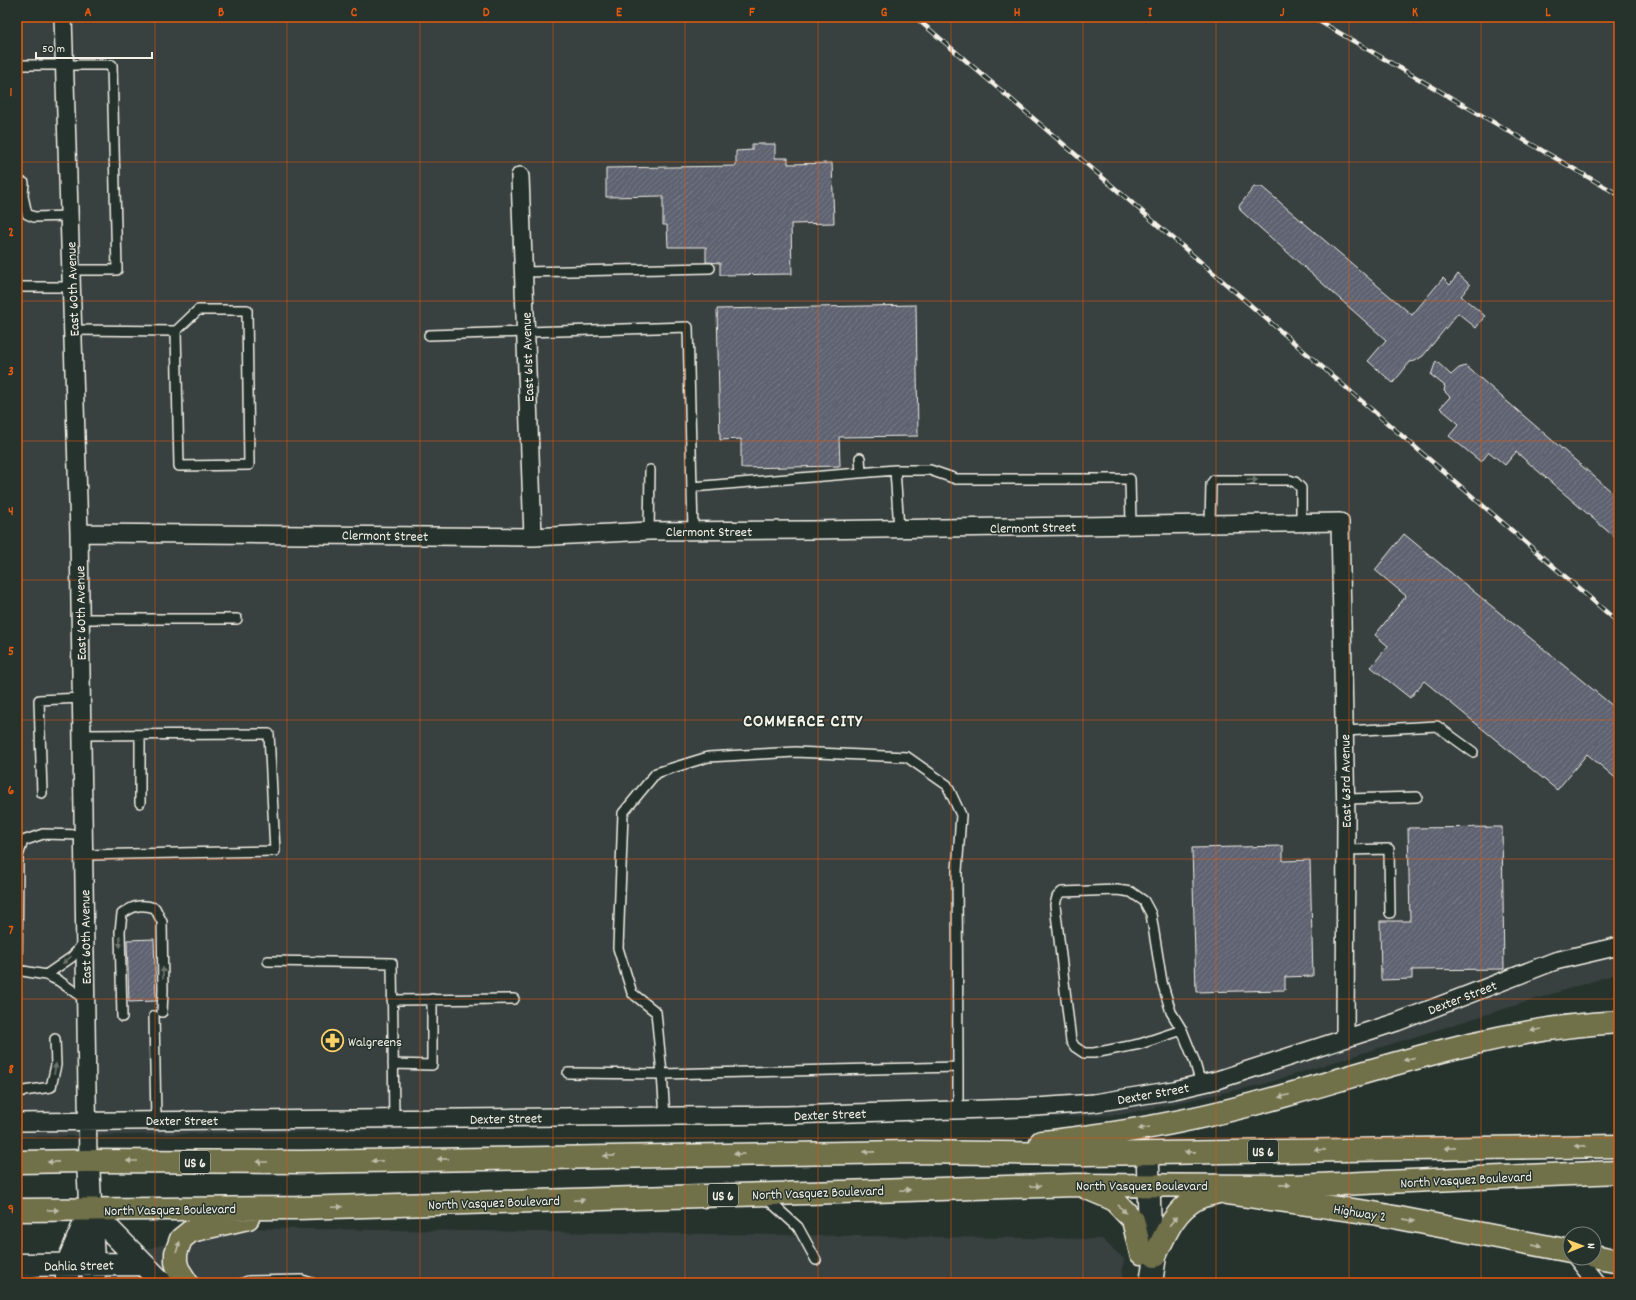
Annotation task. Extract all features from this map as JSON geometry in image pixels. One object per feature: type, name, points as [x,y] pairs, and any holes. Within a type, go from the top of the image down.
[{"type":"main road","points":[[908,1152],[1046,1142],[1145,1128],[1230,1110],[1446,1049],[1492,1038],[1574,1024],[1619,1022]]},
{"type":"main road","name":"North Vasquez Boulevard","points":[[17,1162],[301,1162],[908,1152],[1086,1154],[1619,1146]]},
{"type":"main road","name":"North Vasquez Boulevard","points":[[17,1210],[298,1208],[1076,1185],[1148,1175],[1294,1186],[1619,1172]]},
{"type":"main road","name":"Highway 2","points":[[1148,1175],[1219,1192],[1372,1212],[1562,1250]]},
{"type":"main road","points":[[1076,1185],[1113,1199],[1133,1220],[1149,1248],[1184,1208],[1198,1198],[1219,1192]]},
{"type":"main road","points":[[187,1283],[178,1269],[176,1262],[178,1245],[185,1235],[191,1231],[231,1221],[298,1208]]},
{"type":"main road","points":[[1602,1258],[1619,1261]]},
{"type":"street","name":"East 60th Avenue","points":[[63,17],[79,533],[88,1161],[93,1274]]},
{"type":"street","name":"East 61st Avenue","points":[[520,176],[533,537]]},
{"type":"street","name":"Clermont Street","points":[[79,533],[533,537],[649,531],[899,529],[1340,522]]},
{"type":"street","name":"East 63rd Avenue","points":[[1340,522],[1346,799],[1345,1039]]},
{"type":"street","name":"Dexter Street","points":[[17,1122],[88,1120],[786,1115],[1020,1108],[1094,1103],[1174,1090],[1217,1080],[1397,1022],[1555,961],[1619,946]]},
{"type":"street","points":[[1148,1175],[1151,1283]]},
{"type":"street","name":"East 60th Avenue","points":[[67,1274],[90,1210]]},
{"type":"street","points":[[90,1210],[162,1283]]},
{"type":"street","points":[[1137,1283],[1149,1248]]},
{"type":"street","name":"Dahlia Street","points":[[17,1265],[67,1274],[93,1274],[142,1264]]},
{"type":"street","points":[[1583,1266],[1597,1283]]},
{"type":"street","points":[[17,1279],[27,1283]]},
{"type":"lane","points":[[17,65],[112,64],[117,270],[71,270]]},
{"type":"lane","points":[[24,183],[23,196],[27,214],[34,217],[70,216]]},
{"type":"lane","points":[[524,272],[710,268]]},
{"type":"lane","points":[[17,287],[72,287]]},
{"type":"lane","points":[[73,330],[176,331],[198,310],[247,310],[249,465],[179,466],[176,331]]},
{"type":"lane","points":[[429,336],[688,327],[693,531]]},
{"type":"lane","points":[[860,458],[861,473]]},
{"type":"lane","points":[[649,531],[650,470]]},
{"type":"lane","points":[[692,487],[895,470],[930,470],[956,479],[1130,479],[1131,525]]},
{"type":"lane","points":[[895,470],[899,529]]},
{"type":"lane","points":[[1210,524],[1211,484],[1214,480],[1289,480],[1295,482],[1300,488],[1301,523]]},
{"type":"lane","points":[[80,619],[237,619]]},
{"type":"lane","points":[[42,793],[39,700],[81,698]]},
{"type":"lane","points":[[1344,731],[1437,726],[1473,752]]},
{"type":"lane","points":[[82,735],[269,734],[275,851],[84,855]]},
{"type":"lane","points":[[140,735],[140,803]]},
{"type":"lane","points":[[665,1116],[656,1012],[632,993],[618,948],[623,813],[656,773],[708,757],[795,752],[907,757],[947,785],[961,815],[957,871],[958,1110]]},
{"type":"lane","points":[[1346,799],[1417,797]]},
{"type":"lane","points":[[83,835],[43,834],[23,841],[18,856],[17,970],[46,974],[59,981],[86,1000]]},
{"type":"lane","points":[[1346,850],[1389,849],[1390,913]]},
{"type":"lane","points":[[1182,1030],[1140,1044],[1094,1053],[1084,1053],[1075,1047],[1071,1041],[1055,905],[1057,897],[1062,892],[1117,890],[1131,892],[1144,901],[1152,914],[1162,982],[1172,1012],[1182,1030],[1194,1060],[1201,1084]]},
{"type":"lane","points":[[122,1017],[120,931],[122,914],[131,907],[143,905],[155,908],[162,922],[163,990],[158,1014],[156,1120]]},
{"type":"lane","points":[[46,974],[72,957],[85,941]]},
{"type":"lane","points":[[268,961],[392,962],[394,1119]]},
{"type":"lane","points":[[392,1000],[514,999]]},
{"type":"lane","points":[[393,1064],[432,1065],[432,1000]]},
{"type":"lane","points":[[17,1092],[51,1087],[56,1065],[56,1039]]},
{"type":"lane","points":[[568,1073],[662,1074],[958,1067]]},
{"type":"lane","points":[[762,1194],[798,1226],[816,1260]]},
{"type":"lane","points":[[243,1283],[248,1281],[302,1280],[312,1283]]},
{"type":"shaded area","points":[[17,17],[1619,17],[1619,973],[1260,1085],[1120,1115],[983,1119],[17,1137]]},
{"type":"shaded area","points":[[231,1228],[1102,1239],[1124,1259],[1121,1283],[17,1283],[17,1281]]},
{"type":"building","points":[[752,144],[775,144],[775,158],[788,158],[788,164],[832,163],[834,223],[791,224],[792,274],[720,275],[720,263],[706,262],[706,247],[668,247],[667,225],[663,225],[663,196],[606,197],[606,168],[736,166],[736,151],[752,150]]},
{"type":"building","points":[[1254,187],[1262,187],[1412,315],[1443,278],[1450,285],[1458,274],[1470,285],[1461,296],[1485,316],[1476,328],[1458,313],[1423,356],[1410,362],[1393,383],[1368,361],[1386,340],[1241,211],[1239,206]]},
{"type":"building","points":[[916,305],[918,436],[839,437],[840,466],[741,468],[741,439],[720,440],[717,309]]},
{"type":"building","points":[[1436,361],[1451,375],[1459,368],[1466,366],[1619,498],[1619,541],[1516,452],[1505,465],[1489,452],[1481,462],[1449,436],[1459,424],[1440,408],[1450,397],[1444,391],[1445,386],[1431,375]]},
{"type":"building","points":[[1404,534],[1619,711],[1619,781],[1587,754],[1557,790],[1424,681],[1410,698],[1371,667],[1388,646],[1375,635],[1406,596],[1375,570]]},
{"type":"building","points":[[1502,827],[1504,969],[1412,970],[1412,979],[1381,980],[1380,921],[1410,921],[1408,828]]},
{"type":"building","points":[[1283,846],[1283,861],[1310,860],[1313,976],[1285,977],[1285,990],[1196,992],[1192,848]]},
{"type":"building","points":[[154,939],[156,1001],[129,1002],[127,940]]},
{"type":"railway","points":[[915,17],[1619,623]]},
{"type":"railway","points":[[1312,17],[1619,195]]},
{"type":"place","name":"Walgreens","points":[[332,1041]]},
{"type":"district","name":"COMMERCE CITY","points":[[803,720]]}]
